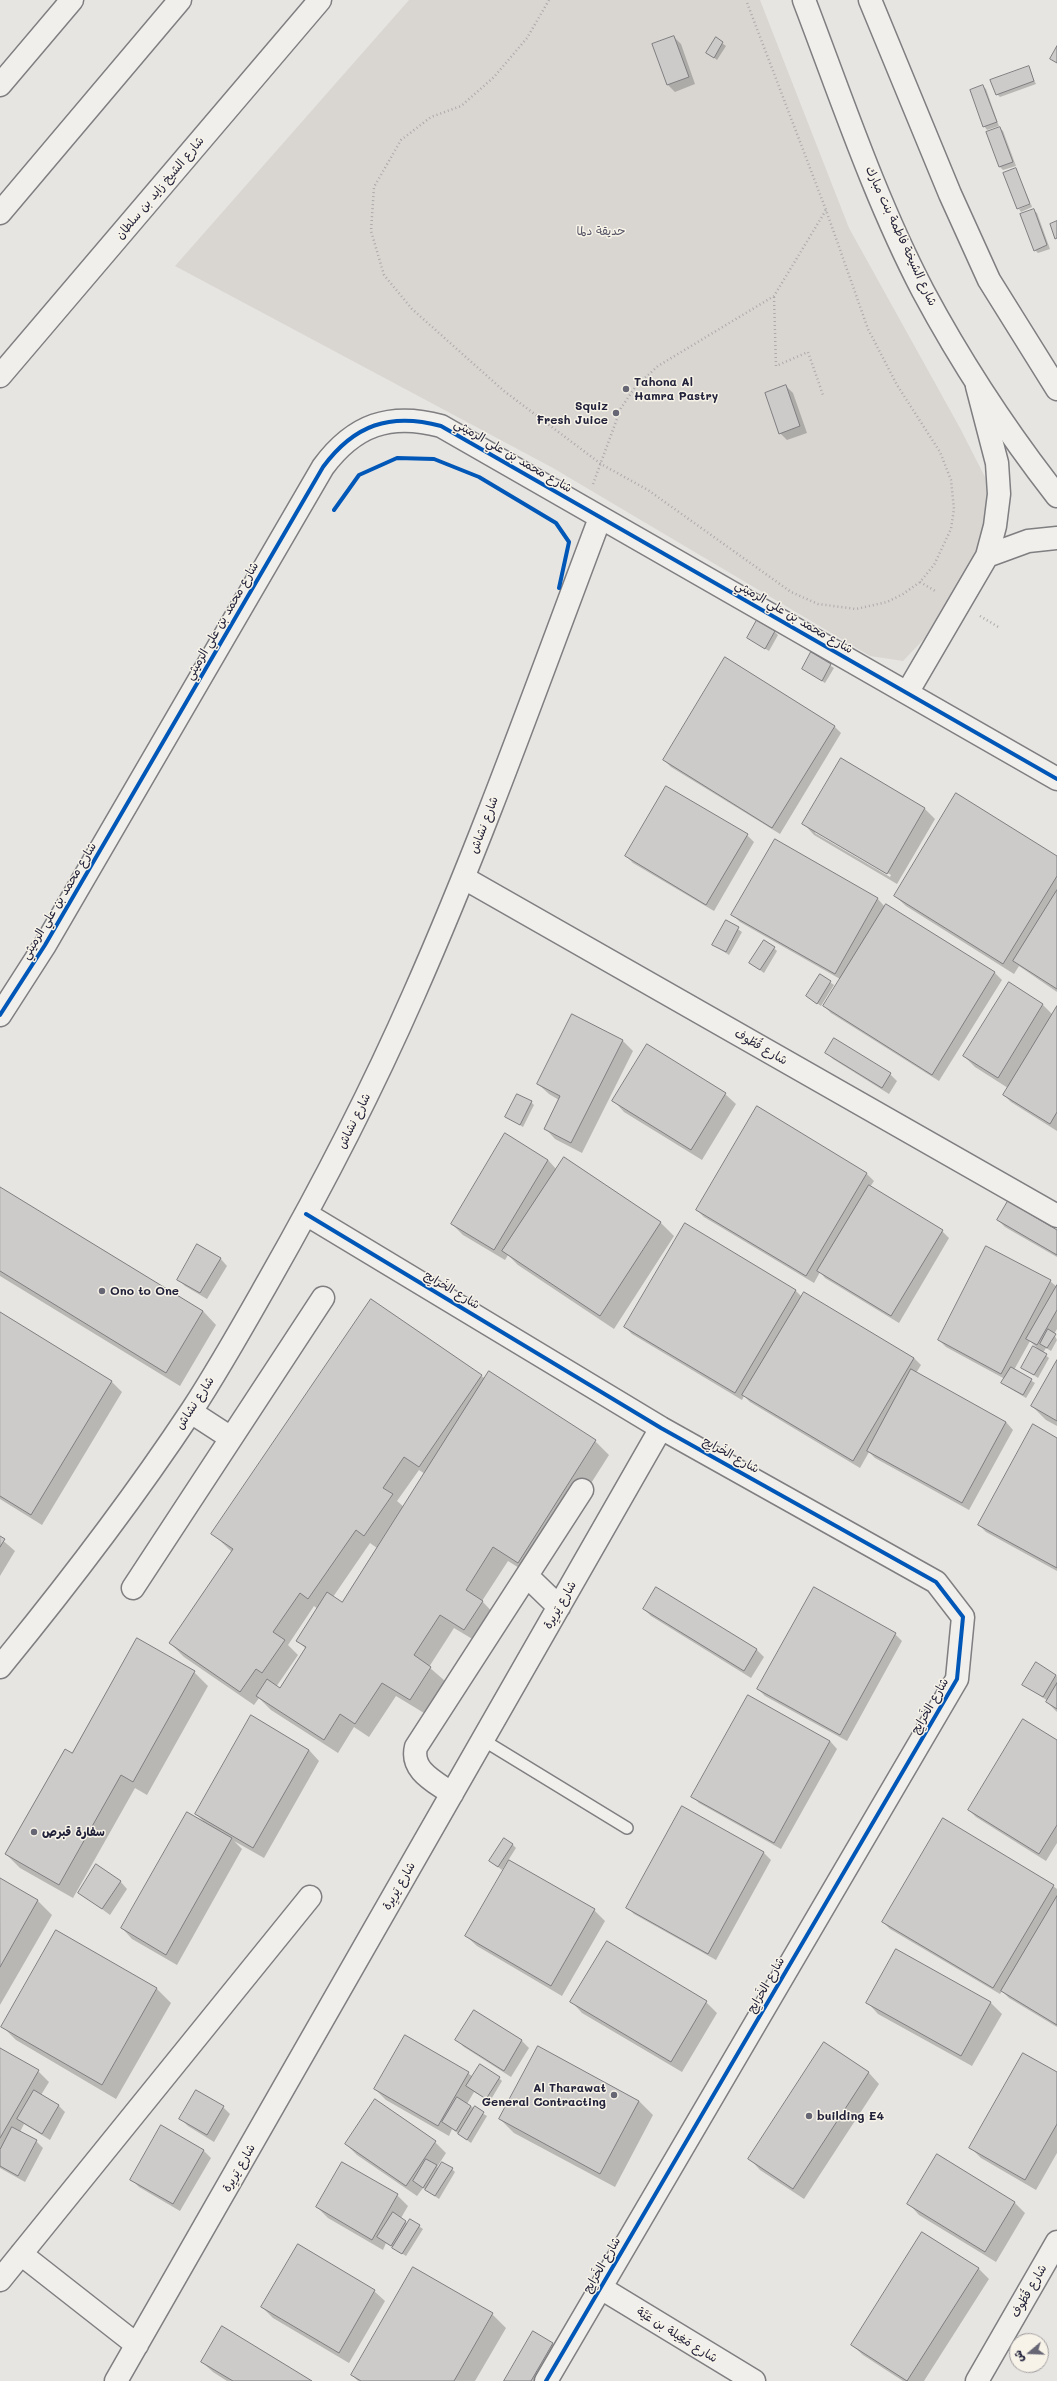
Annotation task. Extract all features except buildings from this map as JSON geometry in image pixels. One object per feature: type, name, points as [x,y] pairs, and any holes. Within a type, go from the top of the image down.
[{"type":"main road","points":[[0,85],[72,0]]},
{"type":"main road","points":[[0,213],[180,0]]},
{"type":"main road","name":"شارع الشيخ زايد بن سلطان","points":[[0,376],[320,0]]},
{"type":"main road","name":"شارع الشيخة فاطمة بنت مبارك","points":[[804,0],[879,194],[923,291],[974,376],[1057,496]]},
{"type":"main road","points":[[870,0],[950,194],[989,280],[1057,389]]},
{"type":"main road","points":[[907,693],[987,556],[995,526],[999,494],[997,463],[974,376]]},
{"type":"main road","name":"شارع محمد بن علي الرميثي","points":[[0,1015],[45,945],[323,467],[334,452],[348,439],[384,422],[403,420],[422,421],[441,426],[592,514],[1057,779]]},
{"type":"main road","name":"شارع نشاش","points":[[0,1667],[83,1565],[191,1412],[221,1363],[306,1214],[352,1125],[410,1004],[464,878],[592,514]]},
{"type":"main road","points":[[987,556],[1028,541],[1057,538]]},
{"type":"main road","name":"شارع قُطُوف","points":[[464,878],[1057,1216]]},
{"type":"main road","name":"شارع الخَرايِج","points":[[306,1214],[661,1428],[936,1582],[962,1617],[957,1679],[546,2381]]},
{"type":"main road","points":[[133,1588],[323,1298]]},
{"type":"main road","points":[[191,1412],[231,1438]]},
{"type":"main road","name":"شارع يَريِرة","points":[[116,2381],[661,1428]]},
{"type":"main road","points":[[452,1794],[418,1768],[415,1759],[416,1747],[582,1490]]},
{"type":"main road","points":[[527,1576],[559,1607]]},
{"type":"main road","points":[[0,2280],[310,1897]]},
{"type":"main road","name":"شارع قُطُوف","points":[[977,2381],[1057,2242]]},
{"type":"main road","points":[[21,2254],[137,2345]]},
{"type":"main road","name":"شارع مَغِيلة بن عَيَّة","points":[[601,2288],[754,2381]]},
{"type":"lane","points":[[483,1740],[627,1828]]},
{"type":"path","points":[[549,0],[527,38],[494,77],[461,106],[432,117],[402,140],[374,187],[371,231],[384,275],[412,309],[504,392],[601,464],[648,490],[791,592],[818,604],[856,609],[887,602],[920,582],[934,565],[951,529],[954,509],[951,480],[940,452],[896,385],[868,329],[826,210],[746,0]]},
{"type":"path","points":[[592,514],[601,464],[621,408],[636,386],[658,366],[774,296],[826,210]]},
{"type":"path","points":[[774,296],[776,366],[808,352],[823,394]]},
{"type":"green space","name":"حديقة دلما","points":[[409,0],[760,0],[849,228],[960,428],[985,477],[991,510],[984,541],[924,639],[903,661],[870,656],[553,468],[175,266]]},
{"type":"cycle path","points":[[0,1015],[45,945],[323,467],[347,441],[374,426],[389,422],[423,422],[441,426],[1057,779]]},
{"type":"cycle path","points":[[334,510],[359,475],[397,458],[434,459],[479,477],[556,523],[569,542],[559,588]]},
{"type":"cycle path","points":[[306,1214],[661,1428],[936,1582],[963,1617],[957,1679],[546,2381]]},
{"type":"place","name":"Tahona Al Hamra Pastry","points":[[626,389]]},
{"type":"place","name":"Squiz Fresh Juice","points":[[616,413]]},
{"type":"place","name":"Ono to One","points":[[102,1291]]},
{"type":"place","name":"سفارة قبرص","points":[[34,1832]]},
{"type":"place","name":"Al Tharawat General Contracting","points":[[614,2095]]},
{"type":"place","name":"building E4","points":[[809,2116]]}]
